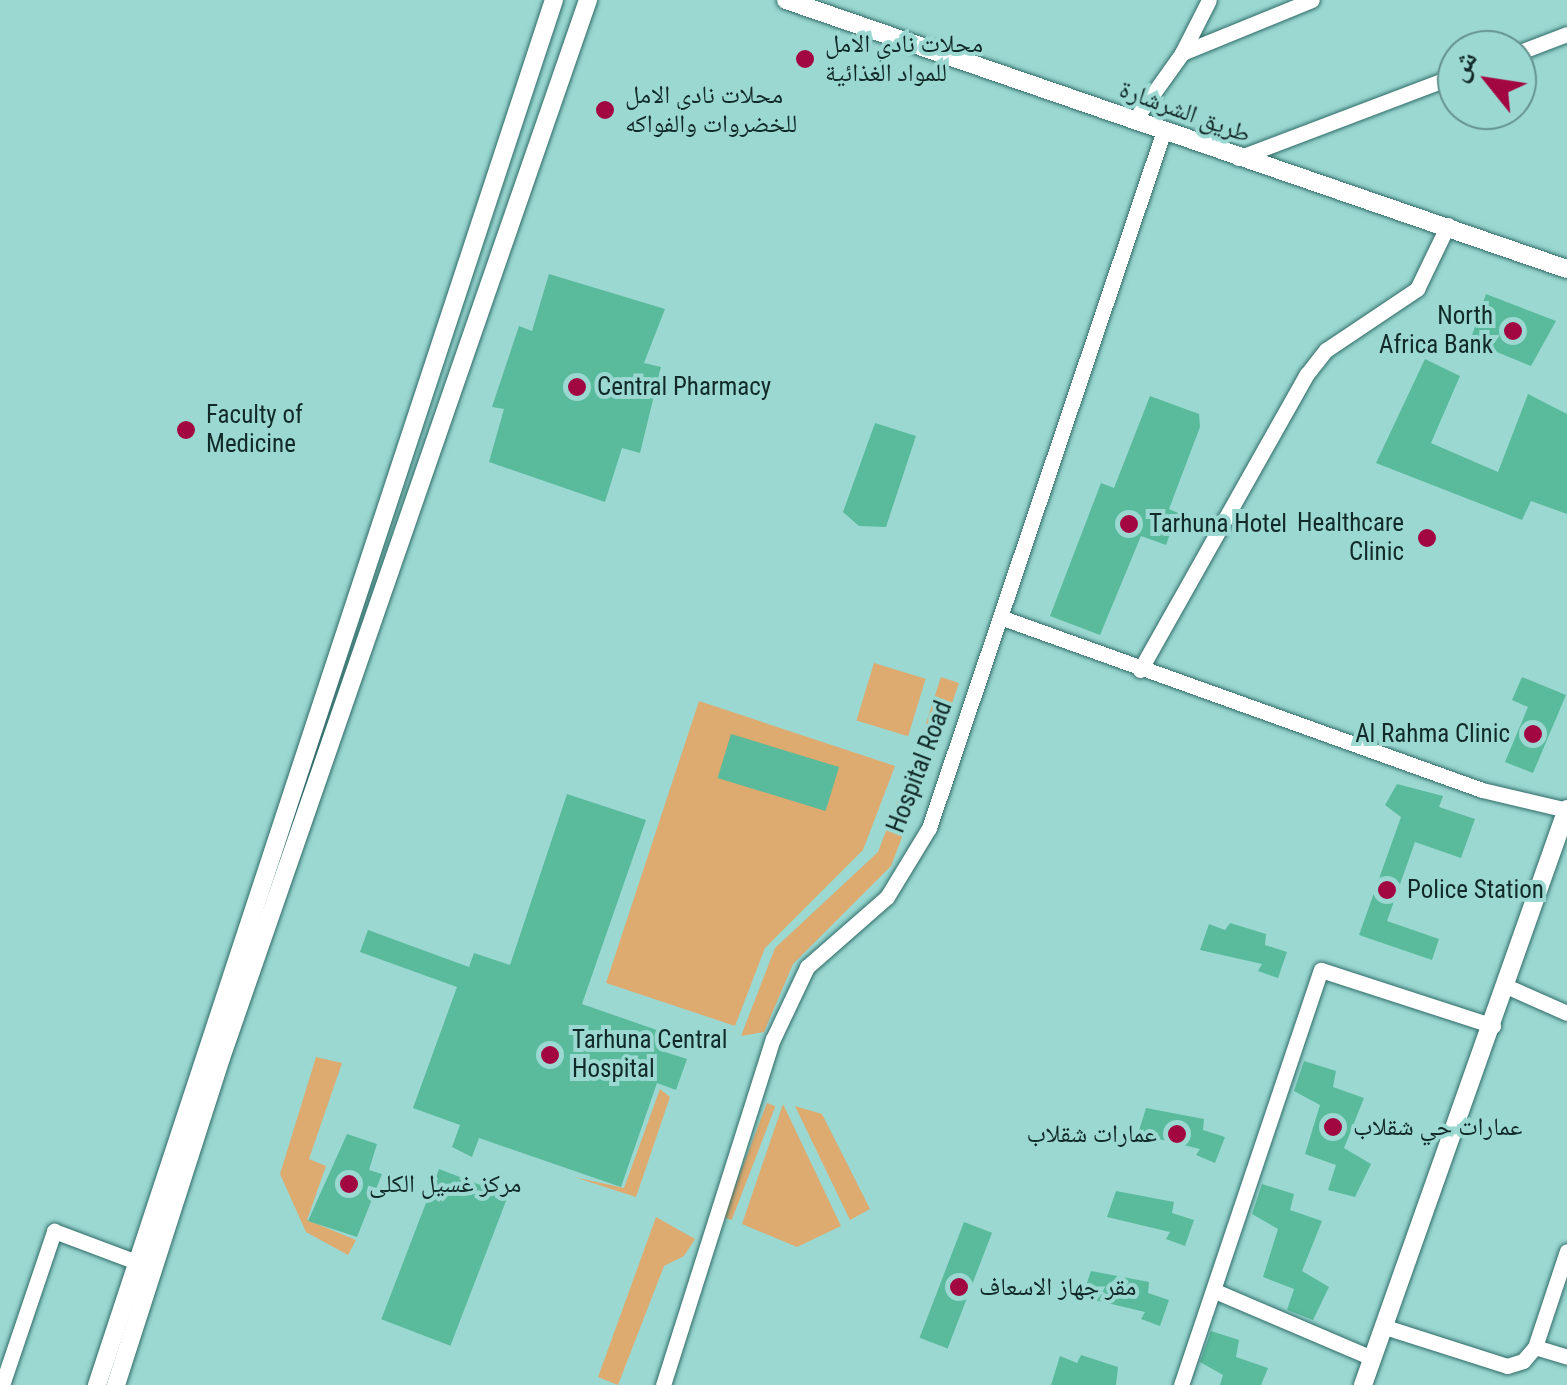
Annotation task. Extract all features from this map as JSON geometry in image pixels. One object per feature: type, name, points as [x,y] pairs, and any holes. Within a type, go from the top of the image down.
[{"type":"street","points":[[97,1385],[554,0]]},
{"type":"street","points":[[116,1385],[222,1058],[588,0]]},
{"type":"street","name":"طريق الشرشارة","points":[[786,0],[1567,269]]},
{"type":"street","points":[[1135,119],[1182,53],[1209,0]]},
{"type":"street","points":[[1182,53],[1312,0]]},
{"type":"street","points":[[1537,45],[1567,34]]},
{"type":"street","points":[[1238,158],[1437,83]]},
{"type":"street","name":"Hospital Road","points":[[662,1385],[773,1039],[807,967],[887,897],[929,828],[1164,130]]},
{"type":"street","points":[[1140,670],[1307,374],[1326,350],[1417,289],[1448,226]]},
{"type":"street","points":[[1000,617],[1482,790],[1567,810],[1508,987],[1363,1385]]},
{"type":"street","points":[[1181,1385],[1322,970],[1493,1026]]},
{"type":"street","points":[[1508,987],[1567,1013]]},
{"type":"street","points":[[2,1385],[54,1231],[139,1263]]},
{"type":"street","points":[[1382,1326],[1507,1366],[1535,1347],[1567,1251]]},
{"type":"street","points":[[1215,1291],[1372,1358]]},
{"type":"street","points":[[1535,1347],[1567,1357]]},
{"type":"shaded area","points":[[874,663],[926,679],[908,736],[856,720]]},
{"type":"shaded area","points":[[941,677],[959,683],[939,741],[928,748],[919,745]]},
{"type":"shaded area","points":[[699,701],[895,766],[863,850],[765,948],[735,1026],[606,983]]},
{"type":"shaded area","points":[[910,768],[926,774],[891,866],[793,964],[764,1032],[741,1036],[775,948],[878,852]]},
{"type":"shaded area","points":[[316,1057],[342,1063],[309,1159],[326,1166],[307,1220],[356,1240],[348,1255],[306,1232],[280,1174]]},
{"type":"shaded area","points":[[660,1089],[670,1097],[636,1197],[574,1177],[624,1188]]},
{"type":"shaded area","points":[[767,1103],[775,1106],[732,1220],[723,1217]]},
{"type":"shaded area","points":[[783,1104],[841,1226],[797,1247],[742,1224]]},
{"type":"shaded area","points":[[795,1106],[822,1114],[870,1209],[850,1220]]},
{"type":"shaded area","points":[[656,1217],[695,1239],[684,1256],[664,1266],[618,1385],[598,1377]]},
{"type":"building","name":"Central Pharmacy","points":[[549,274],[665,309],[644,363],[661,367],[640,453],[622,448],[605,502],[489,462],[504,409],[492,407],[519,326],[532,331]]},
{"type":"building","name":"North Africa Bank","points":[[1486,294],[1556,321],[1531,366],[1470,341]]},
{"type":"building","points":[[1425,359],[1460,376],[1431,443],[1498,472],[1528,394],[1567,414],[1567,514],[1531,501],[1522,520],[1376,463]]},
{"type":"building","name":"Tarhuna Hotel","points":[[1150,396],[1199,414],[1200,427],[1169,509],[1178,513],[1166,545],[1141,536],[1100,635],[1050,616],[1101,483],[1114,488]]},
{"type":"building","points":[[875,423],[916,436],[886,527],[859,526],[843,512]]},
{"type":"building","name":"Al Rahma Clinic","points":[[1522,677],[1566,695],[1533,773],[1505,762],[1528,707],[1512,700]]},
{"type":"building","points":[[731,734],[839,767],[826,811],[718,778]]},
{"type":"building","name":"Police Station","points":[[1397,784],[1443,796],[1439,807],[1475,819],[1461,858],[1415,842],[1387,921],[1439,939],[1432,960],[1359,935],[1401,817],[1385,805]]},
{"type":"building","points":[[567,794],[646,820],[582,1004],[671,1035],[665,1052],[687,1059],[676,1090],[657,1083],[621,1187],[479,1138],[472,1157],[452,1147],[460,1125],[413,1108],[457,987],[360,952],[368,930],[469,967],[474,953],[510,965]]},
{"type":"building","points":[[1230,923],[1266,934],[1265,945],[1287,952],[1278,978],[1258,971],[1262,964],[1200,950],[1209,924],[1225,930]]},
{"type":"building","name":"عمارات حي شقلاب","points":[[1304,1061],[1336,1071],[1333,1087],[1364,1098],[1344,1148],[1371,1164],[1355,1197],[1328,1190],[1336,1165],[1305,1154],[1320,1105],[1294,1091]]},
{"type":"building","name":"عمارات شقلاب","points":[[1146,1108],[1204,1119],[1203,1130],[1225,1137],[1215,1163],[1196,1155],[1200,1149],[1138,1134]]},
{"type":"building","name":"مركز غسيل الكلى","points":[[347,1134],[377,1144],[369,1170],[382,1174],[357,1237],[308,1221]]},
{"type":"building","points":[[439,1169],[508,1196],[450,1346],[381,1319]]},
{"type":"building","points":[[1262,1184],[1294,1194],[1290,1210],[1322,1221],[1302,1271],[1329,1287],[1313,1320],[1287,1310],[1294,1289],[1263,1277],[1278,1229],[1252,1214]]},
{"type":"building","name":"عمارات شقلاب","points":[[1116,1191],[1174,1202],[1172,1213],[1194,1220],[1185,1246],[1166,1239],[1170,1232],[1107,1217]]},
{"type":"building","name":"مقر جهاز الاسعاف","points":[[964,1222],[992,1233],[948,1349],[920,1338]]},
{"type":"building","points":[[1091,1271],[1149,1282],[1148,1293],[1169,1300],[1160,1326],[1141,1319],[1145,1312],[1082,1297]]},
{"type":"building","points":[[1211,1331],[1239,1340],[1236,1357],[1268,1368],[1261,1385],[1220,1385],[1223,1375],[1200,1362]]},
{"type":"building","points":[[1081,1355],[1118,1367],[1116,1385],[1051,1385],[1060,1356],[1077,1363]]},
{"type":"place","name":"محلات نادي الامل للمواد الغذائية","points":[[805,59]]},
{"type":"place","name":"محلات نادي الامل للخضروات والفواكه","points":[[605,110]]},
{"type":"place","name":"North Africa Bank","points":[[1513,331]]},
{"type":"place","name":"Central Pharmacy","points":[[577,387]]},
{"type":"place","name":"Faculty of Medicine","points":[[186,430]]},
{"type":"place","name":"Tarhuna Hotel","points":[[1129,524]]},
{"type":"place","name":"Healthcare Clinic","points":[[1427,538]]},
{"type":"place","name":"Al Rahma Clinic","points":[[1533,734]]},
{"type":"place","name":"Police Station","points":[[1387,890]]},
{"type":"place","name":"Tarhuna Central Hospital","points":[[550,1055]]},
{"type":"place","name":"عمارات حي شقلاب","points":[[1333,1127]]},
{"type":"place","name":"عمارات شقلاب","points":[[1177,1134]]},
{"type":"place","name":"مركز غسيل الكلى","points":[[349,1184]]},
{"type":"place","name":"مقر جهاز الاسعاف","points":[[959,1287]]}]
